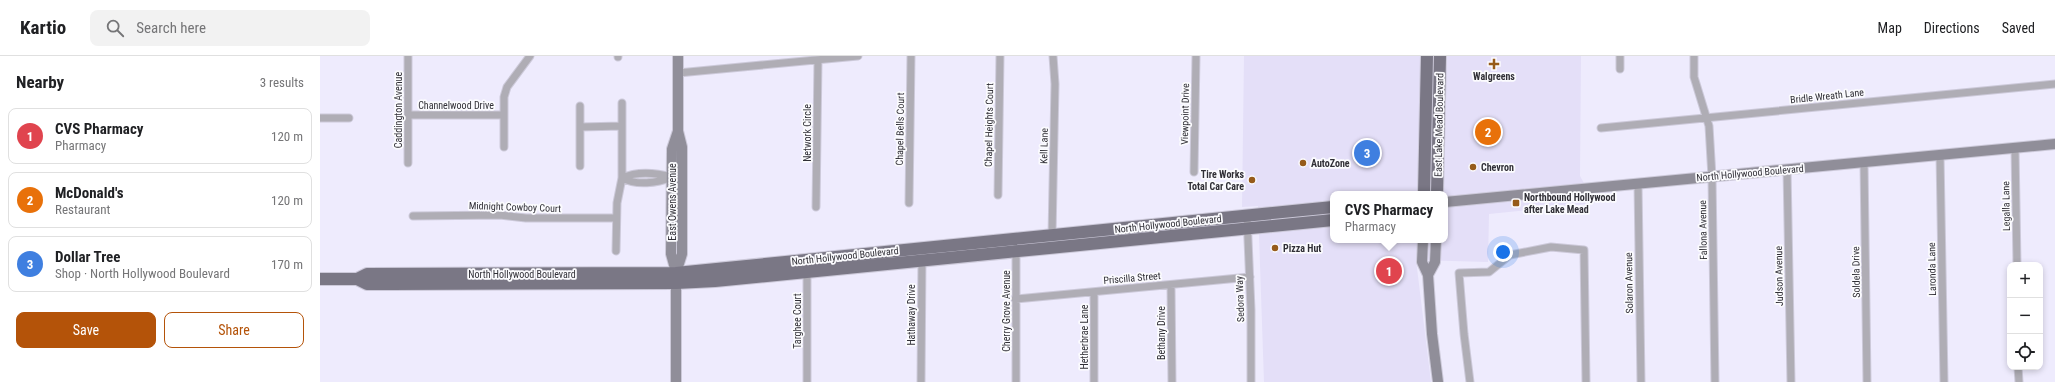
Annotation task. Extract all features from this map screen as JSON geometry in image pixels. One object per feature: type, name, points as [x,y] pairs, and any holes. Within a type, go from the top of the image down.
[{"type":"main road","name":"East Owens Avenue","points":[[676,278],[682,254],[682,147],[678,131],[678,56]]},
{"type":"main road","name":"East Lake Mead Boulevard","points":[[1424,191],[1427,56]]},
{"type":"main road","points":[[1433,56],[1433,69],[1440,82]]},
{"type":"main road","name":"East Lake Mead Boulevard","points":[[1437,191],[1440,56]]},
{"type":"main road","name":"East Owens Avenue","points":[[676,382],[676,278],[671,254],[672,150],[678,131]]},
{"type":"main road","name":"North Hollywood Boulevard","points":[[1448,202],[2055,144]]},
{"type":"main road","name":"North Hollywood Boulevard","points":[[1016,245],[1052,236],[1329,207]]},
{"type":"main road","points":[[1329,207],[1330,220]]},
{"type":"main road","name":"North Hollywood Boulevard","points":[[320,279],[357,279],[367,284],[391,284],[676,278],[1016,245],[1248,228],[1330,220]]},
{"type":"main road","points":[[1422,243],[1422,262],[1428,275],[1432,334],[1438,382]]},
{"type":"main road","points":[[1428,275],[1435,262],[1436,243]]},
{"type":"street","name":"Caddington Avenue","points":[[408,56],[408,163]]},
{"type":"street","points":[[504,147],[504,97],[507,87],[530,56]]},
{"type":"street","points":[[678,73],[858,56]]},
{"type":"street","name":"Chapel Bells Court","points":[[909,203],[912,56]]},
{"type":"street","name":"Chapel Heights Court","points":[[998,195],[1000,56]]},
{"type":"street","name":"Kell Lane","points":[[1052,236],[1055,84],[1053,56]]},
{"type":"street","name":"Viewpoint Drive","points":[[1194,172],[1196,56]]},
{"type":"street","points":[[1620,56],[1620,69]]},
{"type":"street","name":"Fallona Avenue","points":[[1694,56],[1694,77],[1707,117],[1712,177],[1716,382]]},
{"type":"street","name":"Network Circle","points":[[816,207],[818,60]]},
{"type":"street","name":"Bridle Wreath Lane","points":[[1601,128],[2055,84]]},
{"type":"street","points":[[616,251],[617,203],[622,178],[622,103]]},
{"type":"street","points":[[580,106],[580,166]]},
{"type":"street","name":"Channelwood Drive","points":[[408,115],[504,115]]},
{"type":"street","points":[[320,118],[349,118]]},
{"type":"street","points":[[580,127],[622,126]]},
{"type":"street","name":"Legalla Lane","points":[[2015,148],[2017,262]]},
{"type":"street","name":"Laronda Lane","points":[[1940,155],[1944,382]]},
{"type":"street","name":"Soldela Drive","points":[[1864,162],[1867,382]]},
{"type":"street","name":"Judson Avenue","points":[[1787,170],[1791,382]]},
{"type":"street","points":[[622,178],[630,174],[660,174],[672,177]]},
{"type":"street","name":"Solaron Avenue","points":[[1638,184],[1641,382]]},
{"type":"street","name":"Midnight Cowboy Court","points":[[413,216],[500,215],[526,218],[616,218]]},
{"type":"street","name":"Sedora Way","points":[[1247,216],[1250,277],[1251,382]]},
{"type":"street","name":"Cherry Grove Avenue","points":[[1016,245],[1016,382]]},
{"type":"street","points":[[1470,382],[1464,334],[1460,273],[1489,272],[1510,254],[1551,247],[1584,250],[1586,382]]},
{"type":"street","name":"Hathaway Drive","points":[[921,382],[922,255]]},
{"type":"street","name":"Targhee Court","points":[[807,266],[808,382]]},
{"type":"street","name":"Priscilla Street","points":[[1016,300],[1250,277]]},
{"type":"street","name":"Bethany Drive","points":[[1171,285],[1172,382]]},
{"type":"street","name":"Hetherbrae Lane","points":[[1094,292],[1094,382]]},
{"type":"street","points":[[2018,370],[2019,382]]},
{"type":"shaded area","points":[[1244,56],[1581,56],[1580,176],[1595,203],[1489,214],[1488,262],[1416,260],[1431,382],[1264,382],[1258,206],[1242,207]]},
{"type":"place","name":"Walgreens","points":[[1494,64]]},
{"type":"place","name":"McDonald's","points":[[1488,132]]},
{"type":"place","name":"Dollar Tree","points":[[1367,153]]},
{"type":"place","name":"AutoZone","points":[[1303,163]]},
{"type":"place","name":"Chevron","points":[[1473,167]]},
{"type":"place","name":"Tire Works Total Car Care","points":[[1252,180]]},
{"type":"place","name":"Northbound Hollywood after Lake Mead","points":[[1516,203]]},
{"type":"place","name":"Pizza Hut","points":[[1275,248]]},
{"type":"place","name":"CVS Pharmacy","points":[[1389,271]]}]
